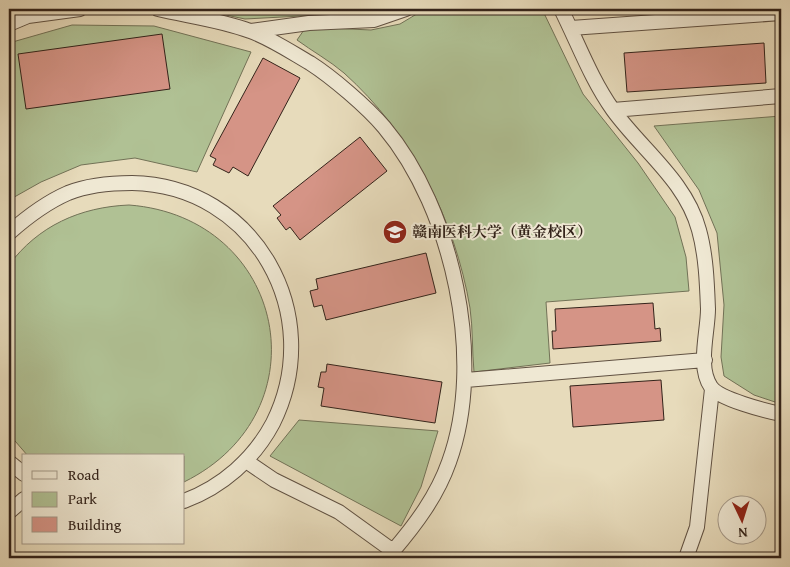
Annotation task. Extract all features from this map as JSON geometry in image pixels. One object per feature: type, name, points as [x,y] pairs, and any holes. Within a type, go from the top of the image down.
[{"type":"street","points":[[9,24],[28,16],[80,9]]},
{"type":"street","points":[[158,9],[251,31],[311,64],[360,104],[384,127],[404,156],[429,205],[448,250],[465,350],[466,380],[464,403],[450,462],[432,499],[396,554],[339,512],[274,480],[246,461]]},
{"type":"street","points":[[251,31],[309,23],[374,20],[406,9]]},
{"type":"street","points":[[561,9],[586,63],[613,110],[679,186],[700,230],[705,261],[708,310],[705,376],[712,390],[697,527],[686,558]]},
{"type":"street","points":[[571,28],[740,12],[781,13]]},
{"type":"street","points":[[613,110],[781,96]]},
{"type":"street","points":[[9,233],[33,211],[69,193],[109,183],[150,184],[189,194],[224,214],[256,242],[278,278],[291,319],[292,361],[283,402],[264,440],[236,472],[201,495],[185,500]]},
{"type":"street","points":[[466,380],[705,360]]},
{"type":"street","points":[[712,390],[756,408],[781,414]]},
{"type":"street","points":[[9,462],[22,472]]},
{"type":"street","points":[[9,512],[22,501]]},
{"type":"green space","points":[[197,9],[355,9],[358,13],[245,19]]},
{"type":"green space","points":[[425,9],[542,9],[583,94],[638,163],[675,217],[686,257],[689,291],[546,302],[550,363],[474,372],[471,316],[463,275],[441,210],[426,180],[409,150],[368,97],[344,73],[297,40],[306,27],[371,30],[400,24]]},
{"type":"green space","points":[[72,25],[154,26],[251,52],[197,172],[135,158],[81,165],[41,182],[9,200],[9,43]]},
{"type":"green space","points":[[781,116],[781,404],[754,395],[724,376],[721,357],[724,305],[717,233],[699,190],[654,126]]},
{"type":"green space","points":[[129,205],[182,217],[224,244],[253,279],[269,322],[270,367],[257,411],[229,450],[185,481],[185,454],[26,454],[9,434],[9,265],[33,239],[61,221],[94,210]]},
{"type":"green space","points":[[299,420],[438,431],[421,487],[401,526],[270,456]]},
{"type":"building","points":[[162,34],[170,89],[26,109],[18,54]]},
{"type":"building","points":[[764,43],[766,83],[627,92],[624,53]]},
{"type":"building","points":[[263,58],[300,78],[248,176],[233,167],[229,173],[213,165],[216,159],[210,156]]},
{"type":"building","points":[[360,137],[387,171],[300,240],[290,227],[286,230],[277,218],[281,215],[273,206]]},
{"type":"building","points":[[426,253],[436,293],[326,320],[322,305],[314,307],[310,291],[318,289],[316,279]]},
{"type":"building","points":[[653,303],[655,329],[660,328],[661,341],[553,349],[552,331],[556,331],[555,309]]},
{"type":"building","points":[[327,364],[442,382],[435,423],[321,406],[324,388],[318,387],[321,372],[326,372]]},
{"type":"building","points":[[661,380],[664,420],[573,427],[570,386]]},
{"type":"place","name":"赣南医科大学（黄金校区）","points":[[395,232]]}]
